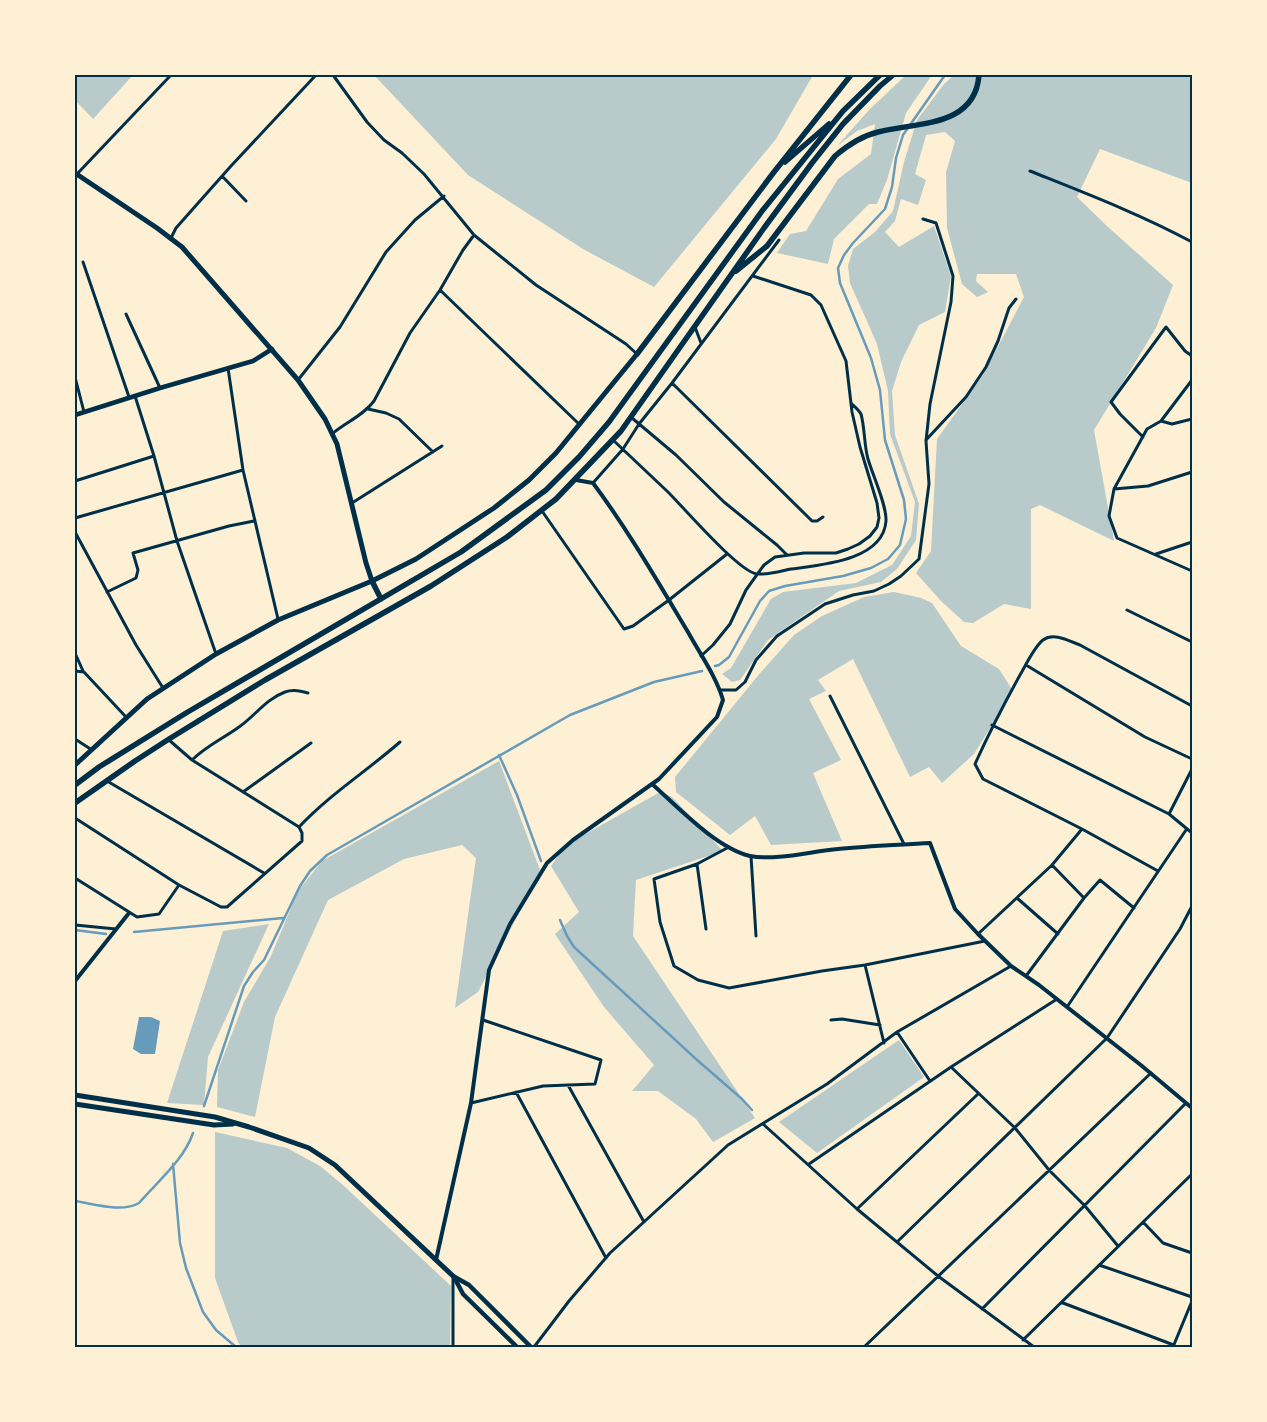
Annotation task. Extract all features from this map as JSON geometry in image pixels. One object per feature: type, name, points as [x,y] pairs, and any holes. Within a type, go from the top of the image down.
[{"type":"highway","points":[[637,354],[774,172],[851,75]]},
{"type":"highway","points":[[774,172],[843,111],[880,75]]},
{"type":"highway","points":[[75,803],[169,739],[281,671],[431,586],[508,537],[542,511],[576,480],[613,440],[695,327],[769,220],[837,132],[880,86],[893,75]]},
{"type":"highway","points":[[731,275],[767,246],[835,156],[848,144],[861,137],[878,132],[922,125],[946,118],[963,108],[972,98],[979,75]]},
{"type":"highway","points":[[75,784],[186,713],[461,552],[546,490],[579,457],[609,422],[762,211],[843,111]]},
{"type":"highway","points":[[372,581],[381,599]]},
{"type":"main road","points":[[76,173],[182,247],[298,380],[325,419],[332,434],[343,464],[372,581]]},
{"type":"main road","points":[[75,415],[253,361],[272,349]]},
{"type":"main road","points":[[75,765],[126,717],[163,688],[216,654],[278,620],[372,581],[416,559],[494,508],[529,480],[556,453],[637,354]]},
{"type":"main road","points":[[75,1095],[216,1117],[309,1148],[335,1165],[453,1276],[469,1285],[532,1347]]},
{"type":"main road","points":[[75,1104],[214,1125],[236,1124]]},
{"type":"main road","points":[[453,1276],[463,1294],[517,1347]]},
{"type":"street","points":[[76,173],[171,75]]},
{"type":"street","points":[[171,238],[176,228],[222,176],[316,75]]},
{"type":"street","points":[[333,75],[367,122],[384,140],[402,153],[424,174],[444,196],[474,235],[536,285],[626,344],[637,354]]},
{"type":"street","points":[[1030,171],[1107,201],[1164,226],[1192,242]]},
{"type":"street","points":[[222,176],[246,201]]},
{"type":"street","points":[[298,380],[340,327],[386,252],[415,220],[444,196]]},
{"type":"street","points":[[720,690],[736,690],[745,682],[756,660],[777,636],[803,618],[825,604],[852,595],[874,591],[889,584],[901,576],[919,559],[929,484],[926,441],[930,404],[951,302],[953,276],[936,223],[923,219]]},
{"type":"street","points":[[332,434],[346,422],[368,410],[410,333],[440,290],[474,235]]},
{"type":"street","points":[[592,483],[623,449],[639,424],[702,344],[778,240]]},
{"type":"street","points":[[83,262],[154,456],[177,540],[216,654]]},
{"type":"street","points":[[701,656],[713,645],[730,624],[742,598],[756,574],[764,565],[776,557],[804,553],[836,553],[860,544],[877,527],[879,518],[877,503],[860,447],[851,402],[846,361],[820,305],[811,295],[753,276]]},
{"type":"street","points":[[1192,287],[1192,318]]},
{"type":"street","points":[[440,290],[580,424]]},
{"type":"street","points":[[926,441],[966,397],[986,366],[998,341],[1009,308],[1016,299]]},
{"type":"street","points":[[126,314],[160,388]]},
{"type":"street","points":[[695,327],[702,344]]},
{"type":"street","points":[[1143,437],[1111,402],[1166,327],[1185,351],[1192,356]]},
{"type":"street","points":[[228,368],[243,470],[278,620]]},
{"type":"street","points":[[75,377],[84,412]]},
{"type":"street","points":[[1192,380],[1161,421],[1147,430],[1114,489],[1109,516],[1117,538],[1192,571]]},
{"type":"street","points":[[672,383],[812,521],[817,521],[823,517]]},
{"type":"street","points":[[613,440],[669,493],[727,554],[743,567],[756,574],[848,560],[871,546],[883,531],[886,521],[865,449],[860,413],[851,402]]},
{"type":"street","points":[[368,410],[386,413],[399,419],[433,452]]},
{"type":"street","points":[[631,417],[676,455],[724,502],[777,545],[786,555]]},
{"type":"street","points":[[1161,421],[1172,424],[1192,419]]},
{"type":"street","points":[[352,503],[442,446]]},
{"type":"street","points":[[75,481],[154,456]]},
{"type":"street","points":[[75,518],[243,470]]},
{"type":"street","points":[[1114,489],[1148,486],[1192,472]]},
{"type":"street","points":[[436,1260],[471,1103],[489,970],[510,924],[547,863],[573,840],[659,779],[717,717],[723,700],[720,690],[669,600],[609,505],[592,483],[576,480]]},
{"type":"street","points":[[542,511],[624,629],[633,626],[669,600],[727,554]]},
{"type":"street","points":[[107,592],[136,578],[138,570],[133,553],[228,526],[254,521]]},
{"type":"street","points":[[75,532],[136,646],[163,688]]},
{"type":"street","points":[[1156,554],[1192,542]]},
{"type":"street","points":[[1127,610],[1192,642]]},
{"type":"street","points":[[1158,871],[1082,829],[983,779],[975,764],[992,725],[1026,666],[1043,640],[1052,636],[1062,638],[1104,658],[1192,706]]},
{"type":"street","points":[[75,653],[84,672],[126,717]]},
{"type":"street","points":[[1026,666],[1145,737],[1192,759]]},
{"type":"street","points":[[75,671],[84,672]]},
{"type":"street","points":[[192,760],[199,753],[241,726],[264,704],[283,693],[294,690],[308,693]]},
{"type":"street","points":[[830,696],[904,844]]},
{"type":"street","points":[[992,725],[1169,814],[1186,830],[1192,833]]},
{"type":"street","points":[[75,739],[92,750]]},
{"type":"street","points":[[75,818],[179,885],[226,908],[302,840],[302,833],[299,827],[192,760],[169,739]]},
{"type":"street","points":[[299,827],[332,795],[400,742]]},
{"type":"street","points":[[243,792],[311,744]]},
{"type":"street","points":[[1169,814],[1192,769]]},
{"type":"street","points":[[107,781],[264,873]]},
{"type":"street","points":[[652,784],[710,835],[729,847],[751,856],[776,857],[838,849],[930,842],[954,909],[978,934],[1011,966],[1107,1038],[1192,1108]]},
{"type":"street","points":[[978,934],[1052,864],[1082,829]]},
{"type":"street","points":[[1067,1007],[1186,830]]},
{"type":"street","points":[[729,847],[697,864],[654,879],[660,922],[674,966],[698,980],[729,988],[865,965],[986,941]]},
{"type":"street","points":[[751,856],[756,936]]},
{"type":"street","points":[[697,864],[706,929]]},
{"type":"street","points":[[1052,864],[1084,898]]},
{"type":"street","points":[[75,878],[137,917],[159,914],[179,885]]},
{"type":"street","points":[[1026,976],[1084,898],[1100,880],[1134,908]]},
{"type":"street","points":[[1017,898],[1058,934]]},
{"type":"street","points":[[897,1242],[1107,1038],[1180,929],[1192,906]]},
{"type":"street","points":[[75,980],[129,913]]},
{"type":"street","points":[[75,924],[117,929]]},
{"type":"street","points":[[865,965],[884,1043]]},
{"type":"street","points":[[532,1347],[606,1258],[728,1145],[827,1084],[897,1032],[1011,966]]},
{"type":"street","points":[[809,1164],[950,1067],[1057,999]]},
{"type":"street","points":[[471,1103],[543,1086],[594,1084],[600,1060],[483,1020]]},
{"type":"street","points":[[832,1020],[880,1025]]},
{"type":"street","points":[[897,1032],[930,1081]]},
{"type":"street","points":[[950,1067],[1014,1128],[1049,1170],[1085,1206],[1118,1246]]},
{"type":"street","points":[[864,1347],[1151,1073]]},
{"type":"street","points":[[568,1085],[644,1222]]},
{"type":"street","points":[[516,1092],[606,1258]]},
{"type":"street","points":[[857,1209],[978,1094]]},
{"type":"street","points":[[982,1309],[1186,1103]]},
{"type":"street","points":[[763,1124],[857,1209],[938,1276],[1034,1347]]},
{"type":"street","points":[[1024,1340],[1192,1174]]},
{"type":"street","points":[[1143,1222],[1163,1243],[1192,1253]]},
{"type":"street","points":[[1099,1265],[1192,1297]]},
{"type":"street","points":[[453,1276],[453,1347]]},
{"type":"street","points":[[1173,1346],[1192,1301]]},
{"type":"street","points":[[1063,1303],[1179,1347]]},
{"type":"shaded area","points":[[75,75],[133,75],[93,119],[75,100]]},
{"type":"shaded area","points":[[374,75],[813,75],[776,139],[654,287],[583,249],[468,175]]},
{"type":"shaded area","points":[[906,75],[932,75],[906,113],[887,180],[877,204],[869,204],[834,239],[828,264],[777,253],[790,234],[806,231],[838,179],[871,154],[875,124],[857,131],[837,146],[870,109]]},
{"type":"shaded area","points":[[954,75],[1192,75],[1192,183],[1100,149],[1077,197],[1173,285],[1156,328],[1094,430],[1114,541],[1040,505],[1031,509],[1031,609],[1004,604],[973,623],[964,622],[941,601],[916,573],[931,551],[937,439],[983,375],[1024,297],[1016,274],[977,274],[976,281],[988,292],[977,297],[962,284],[947,228],[946,172],[955,141],[945,132],[926,135],[915,174],[926,180],[918,205],[901,199],[895,221],[885,232],[899,247],[934,226],[951,276],[945,312],[919,325],[901,362],[892,391],[895,435],[919,504],[916,540],[897,569],[881,582],[839,591],[768,640],[740,680],[732,682],[722,674],[731,668],[771,599],[783,592],[856,583],[892,565],[911,536],[915,502],[890,434],[888,391],[877,344],[850,283],[848,266],[853,249],[875,232],[893,211],[904,162],[917,120],[944,84]]},
{"type":"shaded area","points":[[894,592],[921,598],[932,603],[961,646],[999,669],[1013,691],[974,754],[942,783],[929,767],[910,777],[853,659],[818,680],[826,691],[809,699],[841,760],[813,773],[842,841],[771,845],[755,816],[730,835],[676,792],[675,777],[761,672],[794,635],[822,616],[864,597]]},
{"type":"shaded area","points":[[499,761],[540,870],[478,992],[455,1008],[476,858],[462,845],[404,859],[328,900],[275,1017],[255,1117],[217,1107],[218,1070],[244,1002],[271,956],[298,891],[322,861]]},
{"type":"shaded area","points":[[660,792],[672,797],[723,851],[636,880],[633,936],[755,1118],[713,1142],[696,1119],[658,1091],[632,1091],[654,1065],[604,1007],[555,934],[579,912],[551,866],[566,845]]},
{"type":"shaded area","points":[[269,924],[208,1057],[204,1105],[167,1103],[223,931]]},
{"type":"shaded area","points":[[899,1040],[924,1077],[817,1153],[779,1122]]},
{"type":"shaded area","points":[[215,1132],[287,1148],[320,1166],[343,1185],[451,1286],[450,1347],[242,1347],[238,1342],[215,1278]]},
{"type":"water","points":[[139,1017],[151,1017],[160,1021],[155,1054],[141,1054],[133,1049]]},
{"type":"waterway","points":[[715,666],[729,657],[760,601],[769,591],[785,586],[843,576],[871,568],[888,559],[900,545],[906,519],[904,500],[885,440],[880,390],[871,358],[840,283],[838,268],[844,255],[853,243],[885,209],[892,187],[896,158],[903,135],[945,75]]},
{"type":"waterway","points":[[204,1106],[244,986],[264,960],[300,886],[310,871],[327,855],[570,715],[654,682],[702,671]]},
{"type":"waterway","points":[[499,755],[517,795],[541,861]]},
{"type":"waterway","points":[[134,932],[283,918]]},
{"type":"waterway","points":[[560,920],[574,947],[752,1110]]},
{"type":"waterway","points":[[75,930],[106,934]]},
{"type":"waterway","points":[[75,1201],[116,1208],[139,1203],[177,1161],[193,1133]]},
{"type":"waterway","points":[[173,1164],[180,1243],[186,1268],[203,1312],[216,1330],[236,1347]]}]
